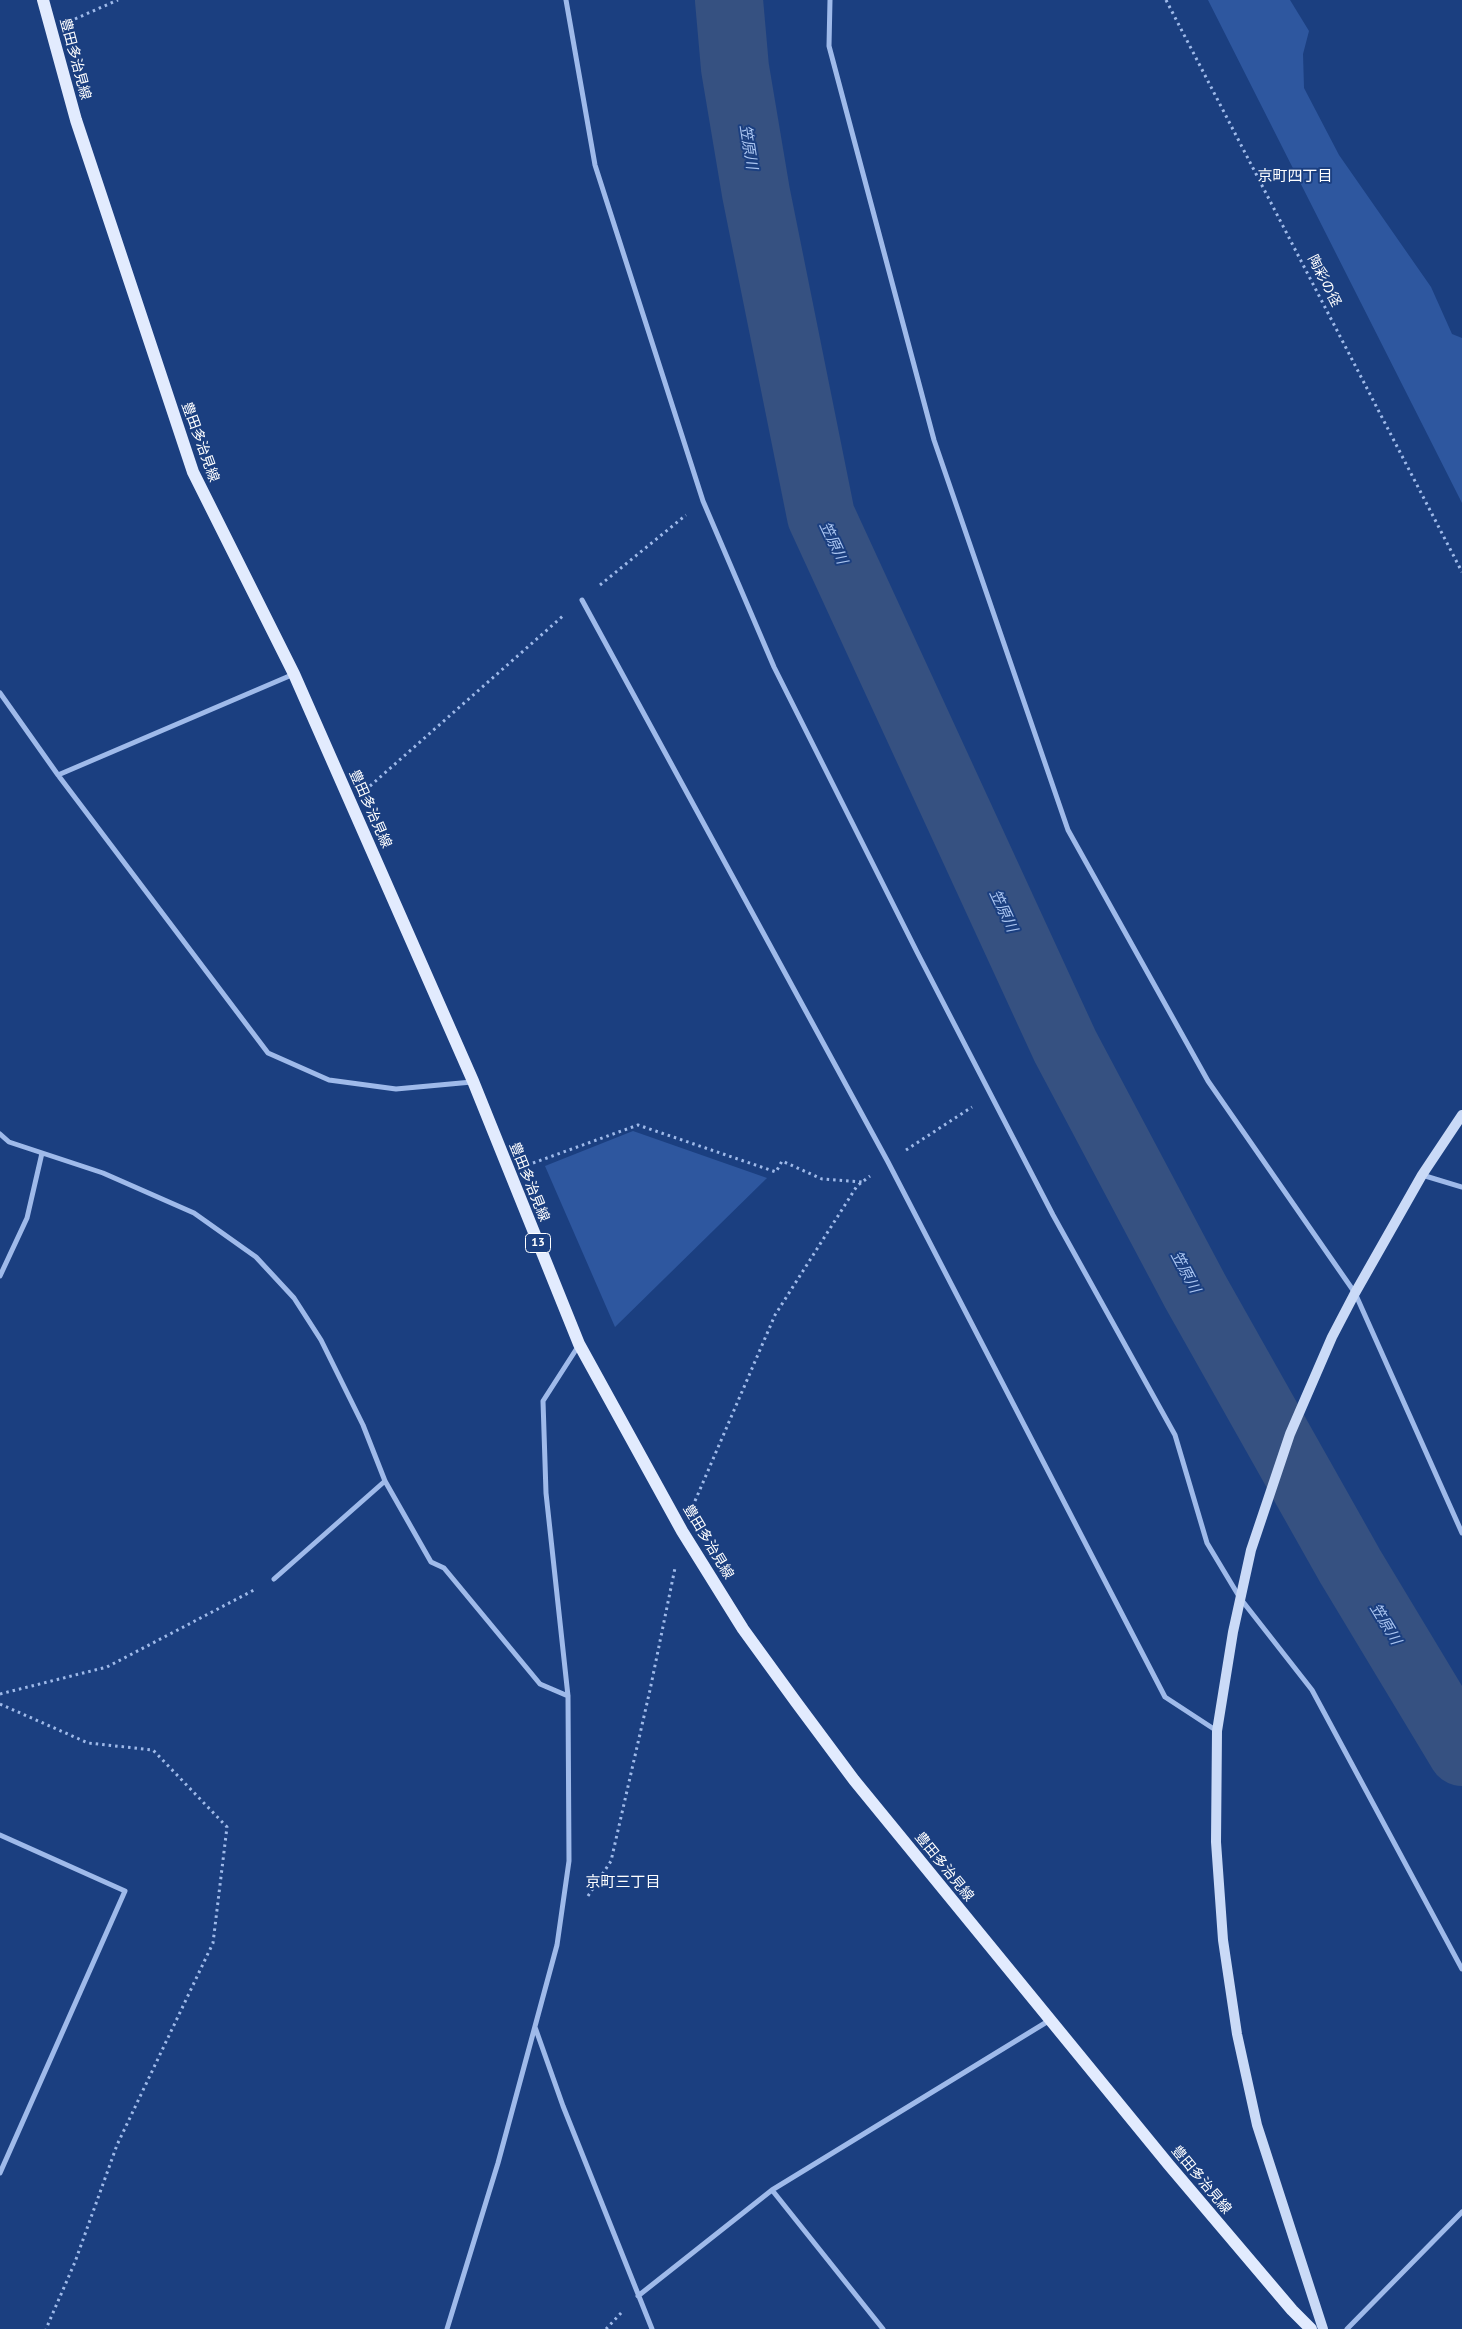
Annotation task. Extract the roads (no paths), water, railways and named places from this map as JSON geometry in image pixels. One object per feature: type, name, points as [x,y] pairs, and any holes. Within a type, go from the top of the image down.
[{"type":"main road","name":"豊田多治見線","points":[[44,0],[76,120],[193,472],[294,674],[473,1082],[579,1344],[682,1531],[744,1629],[854,1780],[1169,2166],[1292,2310],[1311,2329]]},
{"type":"street","points":[[566,0],[595,165],[702,502],[774,667],[917,952],[1053,1215],[1175,1435],[1207,1543],[1240,1598],[1312,1690],[1462,1969]]},
{"type":"street","points":[[830,0],[829,46],[934,440],[1068,830],[1208,1081],[1355,1293],[1462,1533]]},
{"type":"street","points":[[582,600],[888,1162],[1164,1697],[1217,1731]]},
{"type":"street","points":[[58,775],[294,674]]},
{"type":"street","points":[[0,693],[58,775],[268,1053],[329,1080],[396,1089],[473,1082]]},
{"type":"street","points":[[1323,2329],[1257,2126],[1237,2034],[1223,1940],[1218,1862],[1217,1731],[1240,1598],[1251,1550],[1290,1434],[1332,1337],[1355,1293],[1422,1175],[1462,1115]]},
{"type":"street","points":[[0,1134],[10,1142],[103,1173],[194,1213],[256,1257],[294,1298],[321,1340],[363,1425],[385,1481],[431,1562],[444,1568],[540,1684],[568,1696]]},
{"type":"street","points":[[0,1276],[27,1218],[42,1153]]},
{"type":"street","points":[[1422,1175],[1462,1187]]},
{"type":"street","points":[[447,2329],[498,2163],[557,1945],[569,1861],[568,1696],[546,1493],[543,1401],[579,1344]]},
{"type":"street","points":[[274,1579],[385,1481]]},
{"type":"street","points":[[0,1835],[125,1891],[0,2173]]},
{"type":"street","points":[[638,2296],[772,2190],[1051,2020]]},
{"type":"street","points":[[535,2026],[563,2106],[652,2329]]},
{"type":"street","points":[[772,2190],[883,2329]]},
{"type":"street","points":[[1347,2329],[1462,2212]]},
{"type":"waterway","name":"笠原川","points":[[729,0],[735,68],[756,193],[821,516],[1065,1046],[1195,1291],[1350,1566],[1462,1752]]},
{"type":"district","name":"京町四丁目","points":[[1295,177]]},
{"type":"district","name":"京町三丁目","points":[[623,1883]]}]
